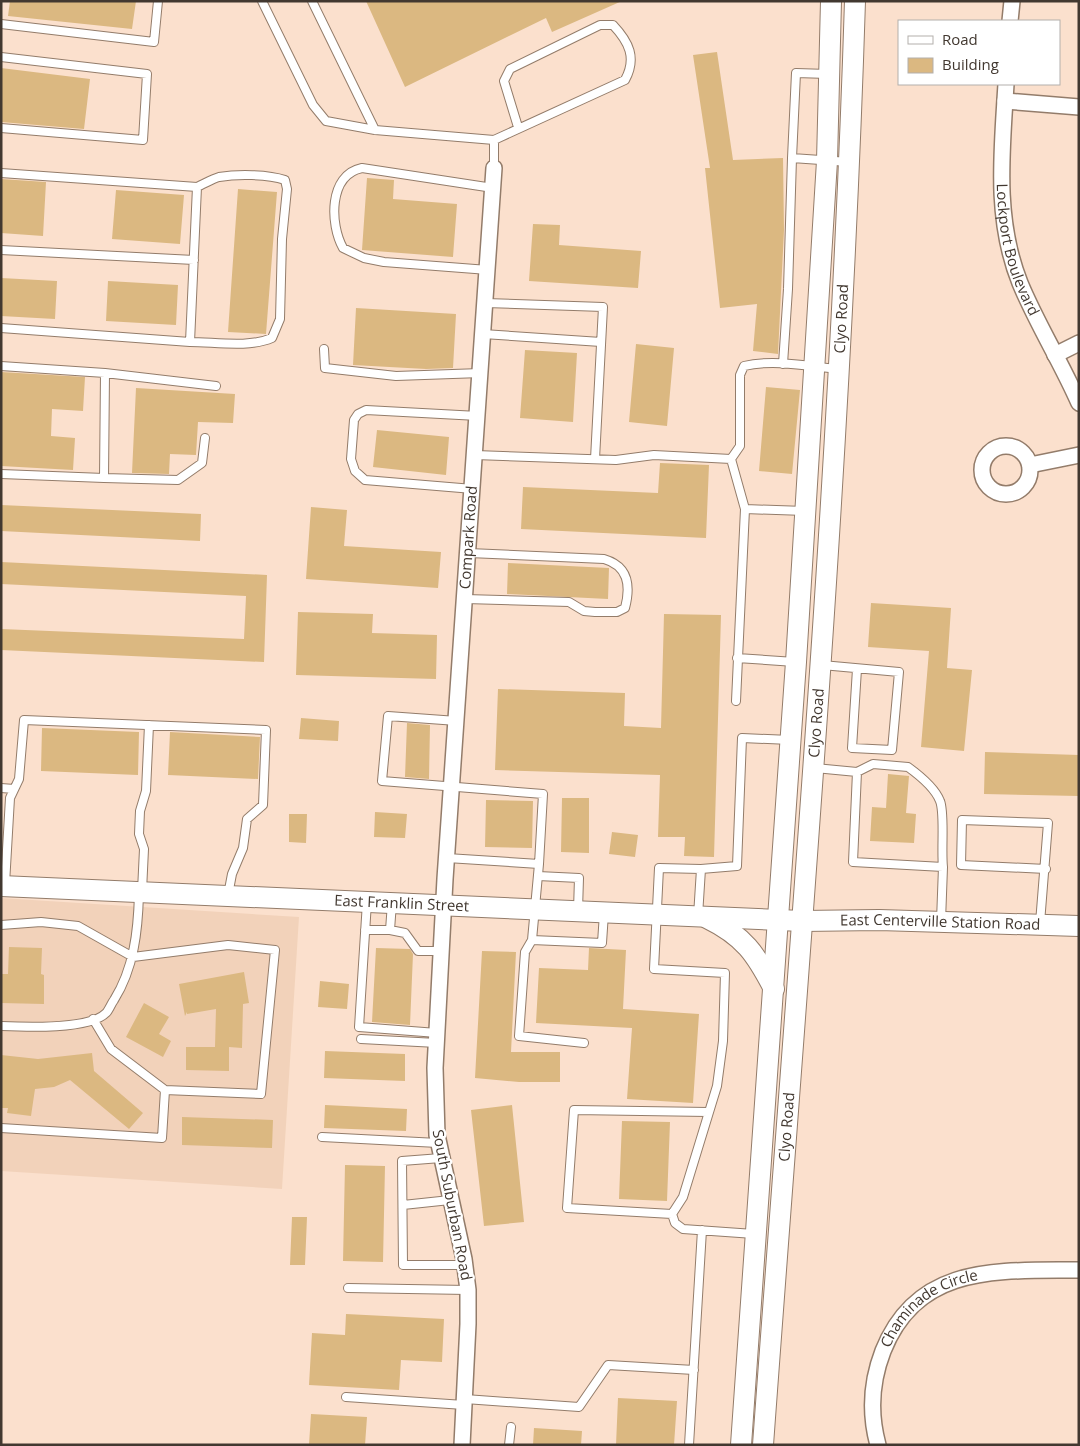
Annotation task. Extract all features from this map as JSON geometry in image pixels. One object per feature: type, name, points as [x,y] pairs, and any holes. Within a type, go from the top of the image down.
[{"type":"street","name":"Clyo Road","points":[[741,1445],[779,920],[827,161],[830,1]]},
{"type":"street","name":"Clyo Road","points":[[763,1445],[813,768],[839,369],[850,162],[855,1]]},
{"type":"street","points":[[1010,20],[1012,1]]},
{"type":"street","name":"Lockport Boulevard","points":[[1006,85],[1000,172],[1005,227],[1020,282],[1055,355],[1075,383],[1079,402]]},
{"type":"street","points":[[1005,101],[1079,107]]},
{"type":"street","name":"Compark Road","points":[[444,905],[494,168]]},
{"type":"street","points":[[1055,355],[1079,343]]},
{"type":"street","points":[[1030,465],[1079,455]]},
{"type":"street","name":"East Franklin Street","points":[[3,886],[802,921]]},
{"type":"street","name":"South Suburban Road","points":[[444,905],[434,1102],[440,1151],[465,1265],[468,1290],[462,1445]]},
{"type":"street","points":[[700,916],[726,928],[745,942],[758,958],[774,989]]},
{"type":"street","name":"East Centerville Station Road","points":[[802,921],[879,920],[1079,926]]},
{"type":"street","name":"Chaminade Circle","points":[[878,1445],[873,1428],[871,1402],[876,1369],[889,1336],[899,1320],[926,1293],[954,1279],[982,1273],[1079,1270]]},
{"type":"lane","points":[[1,24],[154,42],[158,1]]},
{"type":"lane","points":[[262,1],[312,105],[326,121],[375,130],[494,140],[518,127],[625,80],[632,68],[632,58],[624,36],[613,25],[600,25],[510,69],[504,81],[518,127]]},
{"type":"lane","points":[[312,1],[375,130]]},
{"type":"lane","points":[[1,57],[147,74],[143,140],[1,128]]},
{"type":"lane","points":[[783,364],[788,289],[796,73],[830,74]]},
{"type":"lane","points":[[494,140],[494,168]]},
{"type":"lane","points":[[792,158],[850,162]]},
{"type":"lane","points":[[488,270],[364,258],[343,248],[334,227],[334,212],[336,197],[343,182],[353,170],[362,168],[493,188]]},
{"type":"lane","points":[[1,173],[197,187],[218,178],[237,176],[276,177],[285,180],[287,189],[282,239],[280,319],[272,338],[265,341],[247,342],[190,342],[1,328]]},
{"type":"lane","points":[[190,342],[197,187]]},
{"type":"lane","points":[[1,250],[194,260]]},
{"type":"lane","points":[[485,304],[603,307],[595,459]]},
{"type":"lane","points":[[483,334],[601,342]]},
{"type":"lane","points":[[324,349],[325,368],[396,376],[481,373]]},
{"type":"lane","points":[[731,459],[740,446],[740,375],[744,366],[753,364],[783,364],[839,369]]},
{"type":"lane","points":[[1,366],[105,373],[216,386]]},
{"type":"lane","points":[[104,478],[105,373]]},
{"type":"lane","points":[[473,489],[365,480],[354,471],[351,459],[354,420],[358,414],[366,410],[478,416]]},
{"type":"lane","points":[[1,474],[178,480],[202,463],[205,438]]},
{"type":"lane","points":[[475,455],[616,460],[654,454],[731,459]]},
{"type":"lane","points":[[731,459],[745,509],[736,701]]},
{"type":"lane","points":[[745,509],[805,511]]},
{"type":"lane","points":[[466,599],[569,602],[584,611],[617,612],[625,608],[628,598],[628,582],[623,569],[614,562],[604,559],[469,553]]},
{"type":"lane","points":[[737,658],[796,662]]},
{"type":"lane","points":[[820,665],[899,672],[892,750],[852,748],[857,669]]},
{"type":"lane","points":[[457,721],[388,716],[382,781],[543,794],[532,940],[525,952],[520,1036],[584,1043]]},
{"type":"lane","points":[[3,886],[10,798],[19,779],[24,720],[266,730],[262,805],[247,819],[243,848],[232,874],[228,896]]},
{"type":"lane","points":[[1,1026],[70,1026],[105,1014],[120,991],[133,957],[138,925],[144,849],[139,834],[140,811],[146,791],[149,725]]},
{"type":"lane","points":[[672,1214],[683,1197],[717,1086],[723,1041],[725,973],[654,969],[659,868],[700,869],[737,866],[742,738],[790,740]]},
{"type":"lane","points":[[813,768],[857,772],[874,764],[908,767],[936,794],[942,811],[943,867],[941,922]]},
{"type":"lane","points":[[857,772],[853,862],[943,867]]},
{"type":"lane","points":[[1,788],[14,789]]},
{"type":"lane","points":[[1040,925],[1046,869],[1048,823],[962,820],[961,865],[1046,869]]},
{"type":"lane","points":[[448,858],[539,864]]},
{"type":"lane","points":[[700,869],[700,916]]},
{"type":"lane","points":[[538,876],[579,878],[578,911]]},
{"type":"lane","points":[[367,902],[359,1027],[437,1038]]},
{"type":"lane","points":[[390,930],[392,903]]},
{"type":"lane","points":[[532,940],[602,943],[604,912]]},
{"type":"lane","points":[[1,925],[41,922],[78,926],[133,957],[228,945],[275,950],[261,1094],[165,1090],[111,1048],[93,1019]]},
{"type":"lane","points":[[365,930],[390,930],[405,933],[418,951],[442,951]]},
{"type":"lane","points":[[361,1039],[437,1038]]},
{"type":"lane","points":[[1,1128],[162,1138],[165,1090]]},
{"type":"lane","points":[[672,1214],[567,1208],[574,1110],[708,1112]]},
{"type":"lane","points":[[322,1137],[440,1151]]},
{"type":"lane","points":[[440,1151],[402,1161],[403,1265],[465,1265]]},
{"type":"lane","points":[[403,1205],[450,1200]]},
{"type":"lane","points":[[672,1214],[675,1223],[683,1229],[756,1234]]},
{"type":"lane","points":[[689,1445],[702,1230]]},
{"type":"lane","points":[[348,1288],[468,1290]]},
{"type":"lane","points":[[346,1397],[579,1407],[608,1365],[694,1370]]},
{"type":"lane","points":[[509,1445],[511,1426]]},
{"type":"shaded area","points":[[1,898],[299,917],[282,1189],[1,1171]]},
{"type":"building","points":[[10,1],[136,1],[132,29],[8,16]]},
{"type":"building","points":[[366,1],[622,1],[552,32],[546,18],[405,87]]},
{"type":"building","points":[[717,52],[733,160],[783,158],[784,230],[778,354],[753,351],[757,304],[720,308],[705,168],[710,168],[693,55]]},
{"type":"building","points":[[1,68],[90,79],[84,129],[1,122]]},
{"type":"building","points":[[367,178],[394,180],[393,199],[457,204],[453,257],[362,250]]},
{"type":"building","points":[[1,179],[46,182],[43,236],[1,233]]},
{"type":"building","points":[[238,189],[277,192],[266,334],[228,332]]},
{"type":"building","points":[[116,190],[184,195],[180,244],[112,239]]},
{"type":"building","points":[[533,224],[560,225],[559,245],[641,251],[638,288],[529,281]]},
{"type":"building","points":[[1,278],[57,281],[55,319],[1,316]]},
{"type":"building","points":[[108,281],[178,285],[176,325],[106,321]]},
{"type":"building","points":[[356,308],[456,314],[453,368],[426,369],[353,365]]},
{"type":"building","points":[[636,344],[674,348],[667,426],[629,422]]},
{"type":"building","points":[[525,350],[577,353],[573,422],[520,418]]},
{"type":"building","points":[[1,372],[85,377],[83,411],[52,409],[51,436],[75,438],[73,470],[1,466]]},
{"type":"building","points":[[766,387],[800,390],[792,474],[759,471]]},
{"type":"building","points":[[136,388],[235,394],[233,423],[198,422],[196,455],[170,454],[169,474],[132,473]]},
{"type":"building","points":[[377,430],[449,437],[446,475],[373,467]]},
{"type":"building","points":[[660,463],[709,465],[706,538],[521,529],[523,487],[658,493]]},
{"type":"building","points":[[1,505],[201,514],[200,541],[1,531]]},
{"type":"building","points":[[311,507],[347,510],[344,546],[441,552],[438,588],[306,579]]},
{"type":"building","points":[[1,562],[267,575],[264,662],[1,650],[1,629],[244,639],[246,596],[1,584]]},
{"type":"building","points":[[508,563],[609,568],[608,599],[507,594]]},
{"type":"building","points":[[871,603],[951,608],[947,668],[972,670],[964,751],[921,747],[929,651],[868,647]]},
{"type":"building","points":[[298,612],[373,614],[372,633],[437,635],[436,679],[296,675]]},
{"type":"building","points":[[664,614],[721,615],[714,857],[684,856],[685,837],[658,837],[660,775],[495,770],[498,689],[625,693],[624,726],[661,728]]},
{"type":"building","points":[[301,718],[339,721],[338,741],[299,739]]},
{"type":"building","points":[[407,723],[430,725],[429,779],[405,777]]},
{"type":"building","points":[[42,728],[139,732],[138,775],[41,771]]},
{"type":"building","points":[[170,732],[260,737],[258,779],[168,775]]},
{"type":"building","points":[[985,752],[1079,755],[1079,796],[984,794]]},
{"type":"building","points":[[888,774],[909,776],[906,813],[916,814],[914,843],[870,841],[872,807],[886,808]]},
{"type":"building","points":[[562,798],[589,798],[589,853],[561,852]]},
{"type":"building","points":[[486,800],[533,801],[532,848],[485,847]]},
{"type":"building","points":[[375,812],[407,814],[405,838],[374,837]]},
{"type":"building","points":[[289,814],[307,814],[306,843],[289,842]]},
{"type":"building","points":[[612,832],[638,835],[635,857],[609,854]]},
{"type":"building","points":[[9,947],[42,948],[41,974],[44,975],[44,1004],[1,1003],[1,974],[8,974]]},
{"type":"building","points":[[376,948],[410,949],[413,954],[410,1025],[372,1022]]},
{"type":"building","points":[[589,948],[626,950],[623,1009],[699,1014],[693,1103],[627,1099],[632,1028],[536,1023],[539,968],[588,970]]},
{"type":"building","points":[[482,951],[516,952],[511,1052],[560,1052],[560,1082],[519,1082],[475,1078]]},
{"type":"building","points":[[244,972],[249,1003],[243,1004],[242,1048],[229,1047],[229,1071],[186,1070],[186,1047],[215,1047],[216,1009],[187,1014],[187,1012],[185,1016],[179,984]]},
{"type":"building","points":[[320,981],[349,984],[347,1009],[318,1007]]},
{"type":"building","points":[[144,1003],[169,1017],[159,1034],[171,1041],[163,1057],[126,1037]]},
{"type":"building","points":[[325,1051],[405,1054],[405,1081],[324,1078]]},
{"type":"building","points":[[92,1053],[94,1071],[143,1113],[129,1129],[70,1080],[54,1087],[35,1089],[31,1116],[7,1113],[8,1108],[1,1108],[1,1055],[38,1059]]},
{"type":"building","points":[[325,1105],[407,1109],[406,1131],[324,1128]]},
{"type":"building","points":[[512,1105],[524,1222],[484,1226],[471,1110]]},
{"type":"building","points":[[182,1117],[273,1120],[272,1148],[182,1145]]},
{"type":"building","points":[[622,1121],[670,1122],[667,1201],[619,1199]]},
{"type":"building","points":[[345,1165],[385,1166],[383,1262],[343,1261]]},
{"type":"building","points":[[292,1217],[307,1217],[305,1265],[290,1265]]},
{"type":"building","points":[[346,1314],[444,1319],[442,1362],[401,1360],[399,1390],[309,1385],[312,1333],[345,1335]]},
{"type":"building","points":[[618,1398],[677,1401],[674,1445],[616,1445]]},
{"type":"building","points":[[311,1414],[367,1417],[365,1445],[309,1445]]},
{"type":"building","points":[[534,1428],[582,1431],[581,1445],[533,1445]]}]
